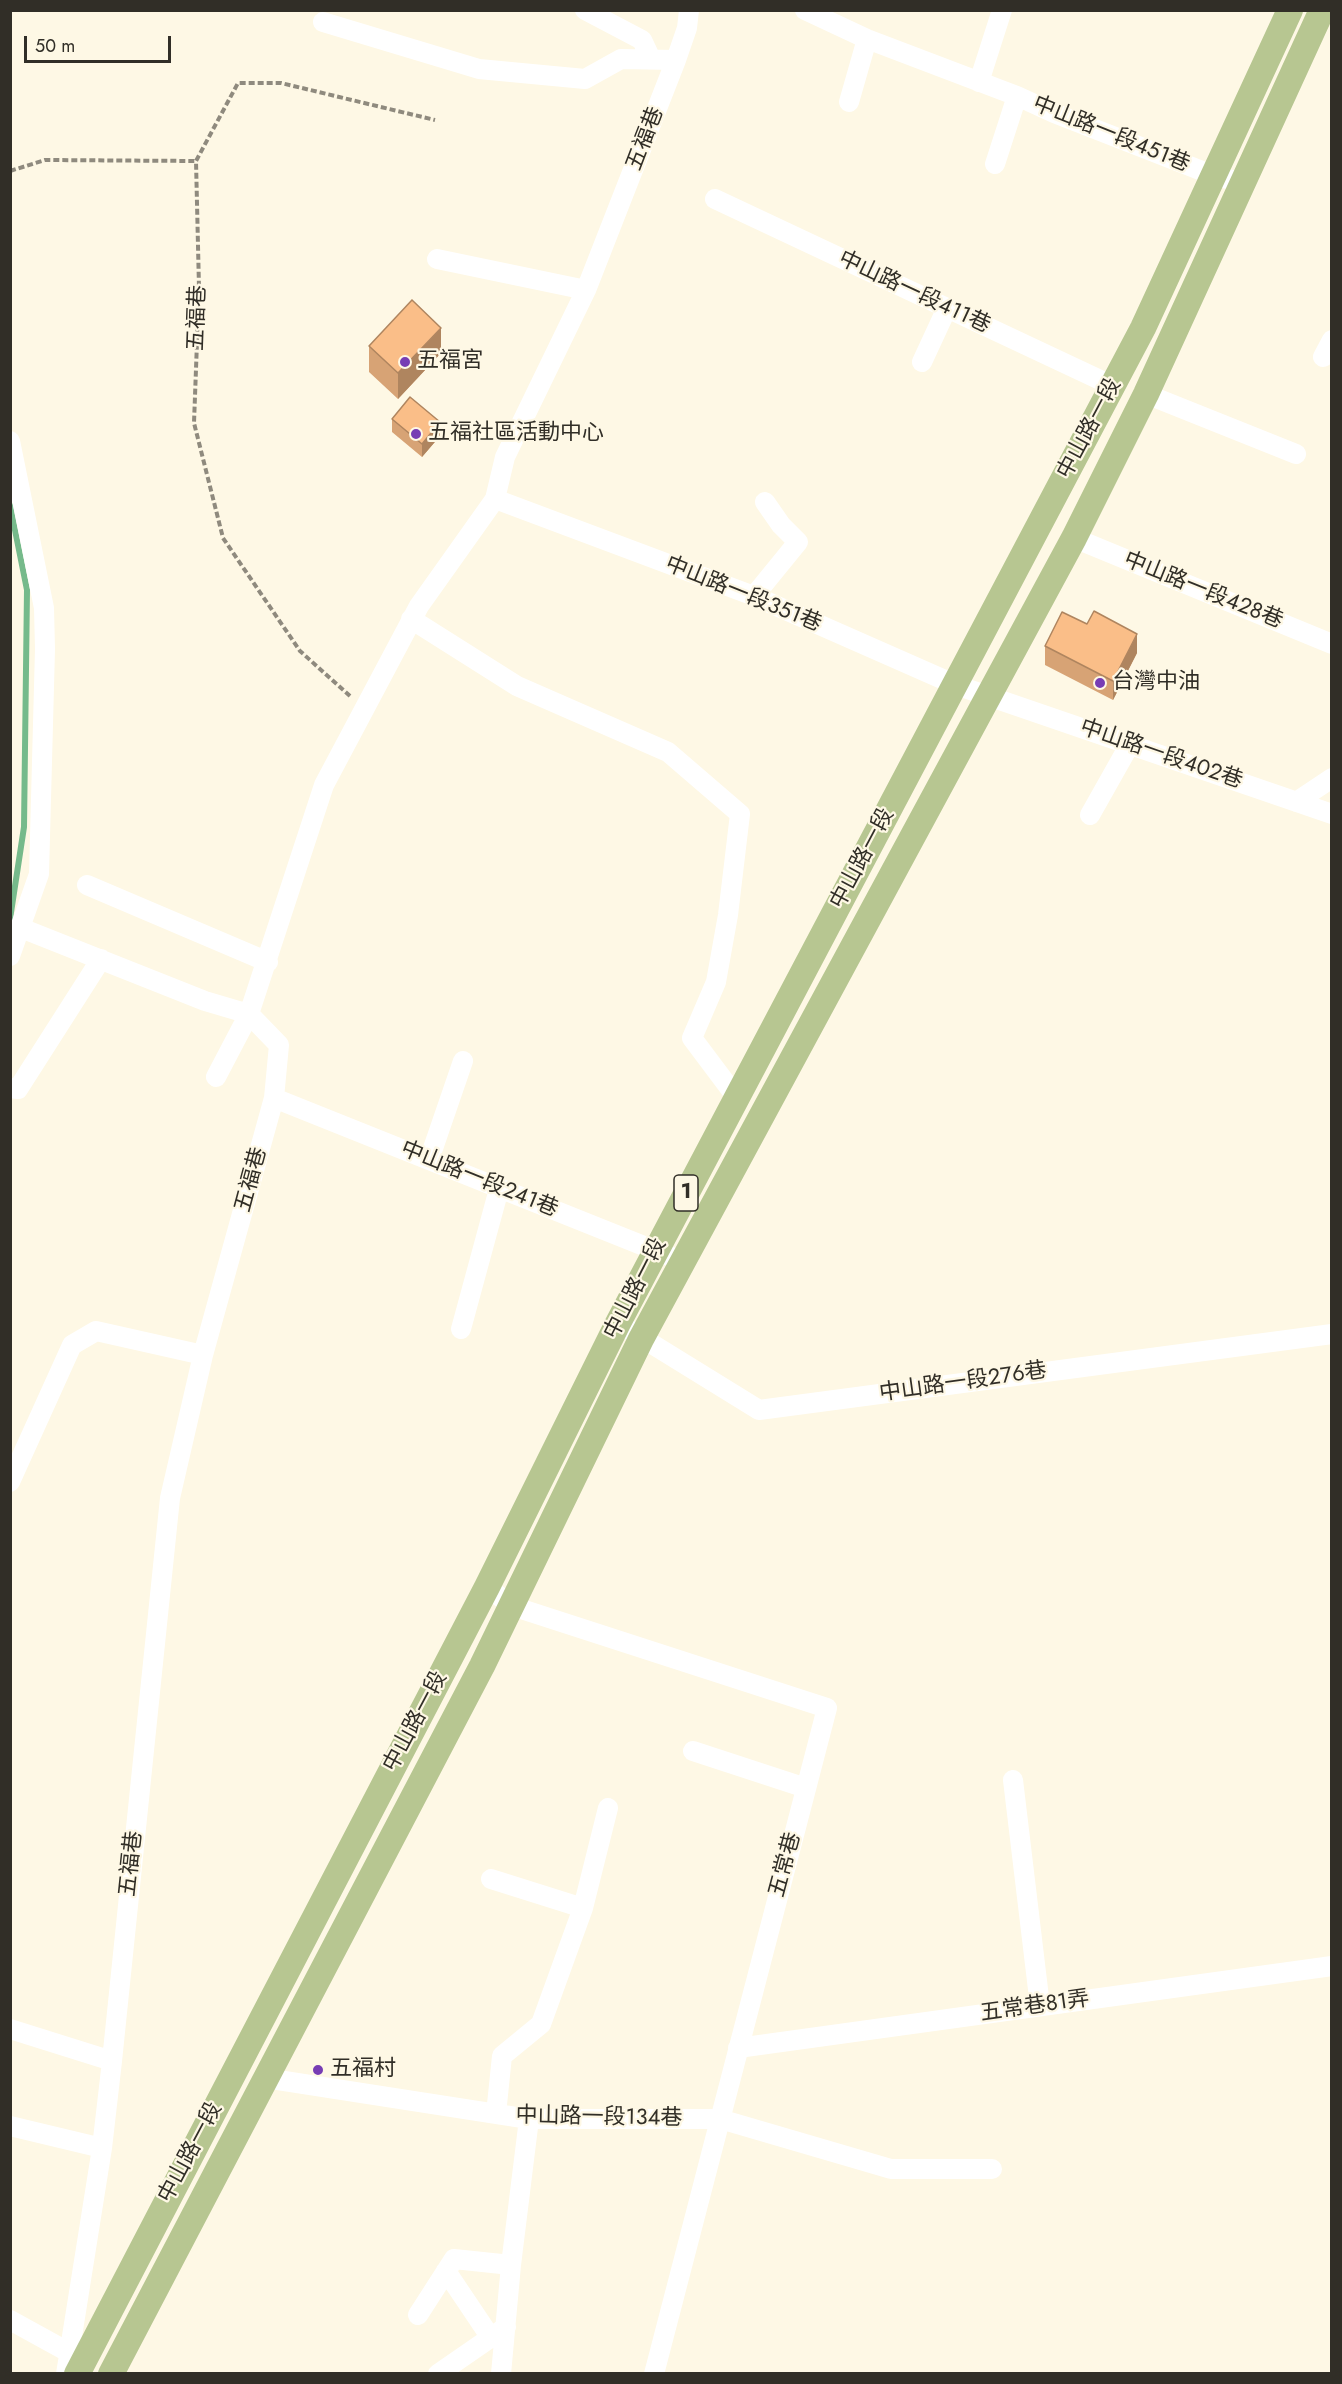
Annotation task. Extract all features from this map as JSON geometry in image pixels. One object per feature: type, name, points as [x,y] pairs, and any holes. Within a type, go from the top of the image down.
[{"type":"main road","name":"中山路一段","points":[[74,2363],[487,1587],[656,1250],[1143,328],[1290,10]]},
{"type":"main road","name":"中山路一段","points":[[111,2373],[512,1606],[641,1339],[1074,538],[1146,394],[1324,17]]},
{"type":"street","points":[[585,10],[642,40],[651,60]]},
{"type":"street","name":"五福巷","points":[[249,1014],[324,785],[419,606],[495,499],[505,457],[586,290],[676,60],[687,28],[689,10]]},
{"type":"street","name":"中山路一段451巷","points":[[805,10],[867,39],[1017,96],[1054,113],[1215,176],[1245,183]]},
{"type":"street","points":[[979,82],[1002,10]]},
{"type":"street","points":[[323,22],[478,69],[585,79],[621,58],[676,60]]},
{"type":"street","points":[[849,102],[867,39]]},
{"type":"street","points":[[995,164],[1017,96]]},
{"type":"street","name":"中山路一段411巷","points":[[715,200],[1113,386]]},
{"type":"street","points":[[437,259],[586,290]]},
{"type":"street","points":[[922,362],[947,308]]},
{"type":"street","points":[[1146,394],[1296,454]]},
{"type":"street","points":[[10,441],[44,608],[45,649],[39,874],[10,956]]},
{"type":"street","name":"中山路一段351巷","points":[[495,499],[754,596],[956,685],[989,696]]},
{"type":"street","points":[[754,596],[798,542],[781,525],[765,502]]},
{"type":"street","name":"中山路一段428巷","points":[[1074,538],[1332,644]]},
{"type":"street","points":[[411,620],[517,686],[668,752],[740,814],[728,915],[716,982],[692,1038],[736,1098]]},
{"type":"street","name":"中山路一段402巷","points":[[989,696],[1332,814]]},
{"type":"street","points":[[1090,816],[1130,744]]},
{"type":"street","points":[[1296,802],[1332,778]]},
{"type":"street","points":[[87,885],[267,962]]},
{"type":"street","name":"五福巷","points":[[21,928],[205,1001],[249,1014],[279,1045],[274,1098],[203,1355],[170,1498],[102,2148],[74,2363],[66,2373]]},
{"type":"street","points":[[10,1088],[18,1089],[101,959]]},
{"type":"street","points":[[216,1077],[249,1014]]},
{"type":"street","points":[[429,1160],[463,1061]]},
{"type":"street","name":"中山路一段241巷","points":[[274,1098],[684,1262]]},
{"type":"street","points":[[461,1329],[499,1189]]},
{"type":"street","name":"中山路一段276巷","points":[[618,1323],[759,1410],[1332,1334]]},
{"type":"street","points":[[10,1482],[72,1345],[96,1331],[203,1355]]},
{"type":"street","name":"五常巷","points":[[487,1587],[512,1606],[827,1708],[654,2373]]},
{"type":"street","points":[[693,1751],[806,1788]]},
{"type":"street","points":[[1012,1780],[1040,2006]]},
{"type":"street","points":[[496,2114],[502,2056],[540,2024],[583,1908],[608,1808]]},
{"type":"street","points":[[491,1879],[583,1908]]},
{"type":"street","name":"五常巷81弄","points":[[738,2048],[1332,1966]]},
{"type":"street","points":[[10,2029],[112,2061]]},
{"type":"street","name":"中山路一段134巷","points":[[265,2078],[529,2120],[720,2120],[891,2169],[993,2169]]},
{"type":"street","points":[[501,2373],[498,2333],[511,2265],[529,2120]]},
{"type":"street","points":[[10,2127],[102,2148]]},
{"type":"street","points":[[418,2315],[454,2259],[511,2265]]},
{"type":"street","points":[[446,2271],[498,2333]]},
{"type":"street","points":[[10,2320],[74,2363]]},
{"type":"street","points":[[438,2373],[498,2333]]},
{"type":"path","name":"五福巷","points":[[364,709],[300,651],[262,592],[223,538],[194,423],[199,288],[196,161],[238,83],[281,83],[435,120]]},
{"type":"path","points":[[10,171],[45,160],[196,161]]},
{"type":"building","points":[[412,300],[441,328],[398,373],[369,346]]},
{"type":"building","points":[[410,397],[440,422],[422,444],[392,419]]},
{"type":"building","points":[[1094,611],[1137,634],[1113,681],[1045,646],[1062,612],[1087,624]]},
{"type":"waterway","points":[[10,505],[27,590],[24,827],[10,919]]},
{"type":"place","name":"五福宮","points":[[405,362]]},
{"type":"place","name":"五福社區活動中心","points":[[416,434]]},
{"type":"place","name":"台灣中油","points":[[1100,683]]},
{"type":"place","name":"五福村","points":[[318,2070]]}]
